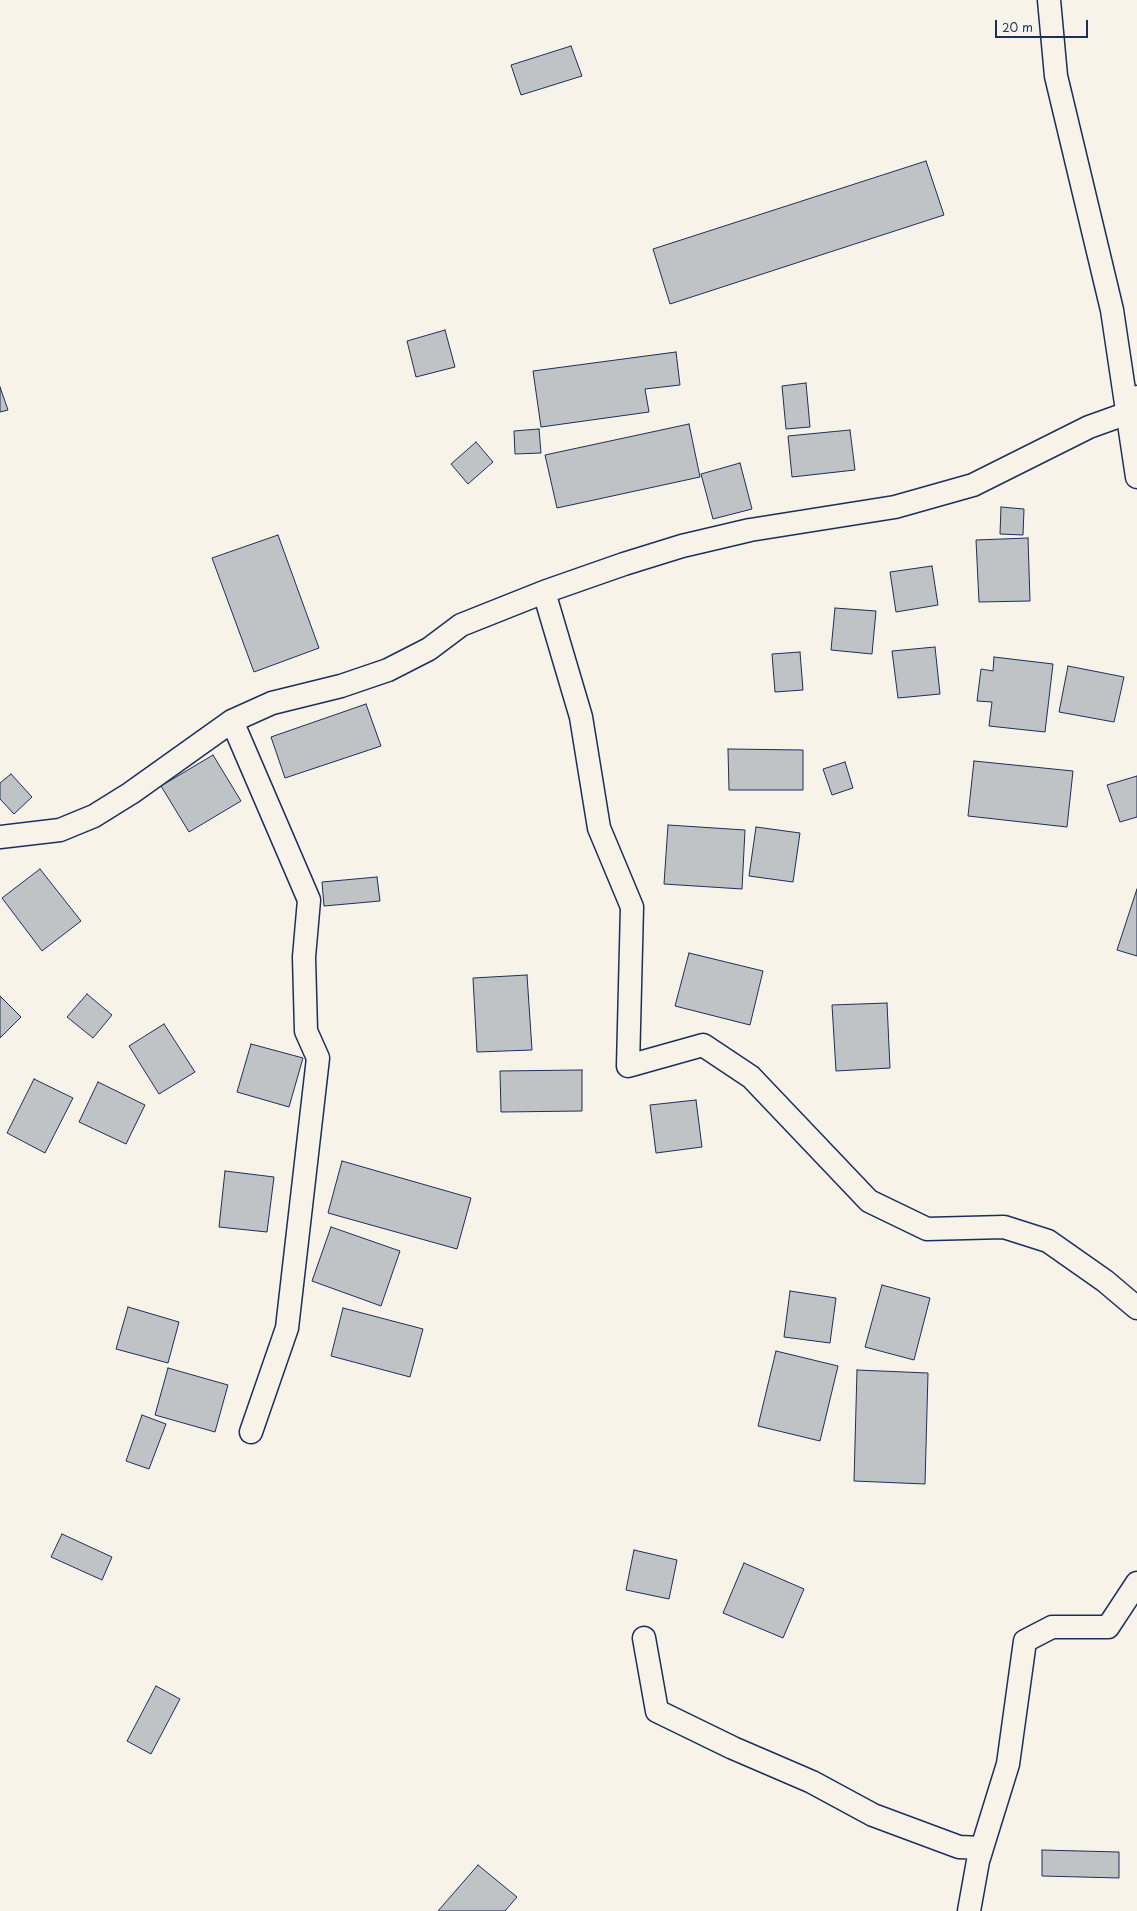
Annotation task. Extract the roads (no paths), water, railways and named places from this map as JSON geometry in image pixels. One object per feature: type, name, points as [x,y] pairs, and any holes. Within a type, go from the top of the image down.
[{"type":"street","points":[[1049,0],[1056,76],[1112,310],[1133,405],[1137,478]]},
{"type":"street","points":[[0,837],[60,830],[94,816],[131,793],[232,721],[272,703],[341,686],[388,670],[429,649],[461,624],[544,592],[624,564],[682,546],[750,530],[895,507],[973,485],[1133,405]]},
{"type":"street","points":[[544,592],[581,717],[599,828],[632,907],[628,1066],[703,1045],[751,1077],[869,1201],[927,1228],[1004,1227],[1048,1241],[1105,1281],[1137,1308]]},
{"type":"street","points":[[232,721],[309,900],[304,957],[306,1031],[318,1058],[287,1328],[251,1432]]},
{"type":"street","points":[[969,1911],[978,1861],[1008,1764],[1025,1641],[1052,1627],[1108,1627],[1137,1583]]},
{"type":"street","points":[[644,1638],[657,1711],[733,1748],[812,1782],[873,1815],[959,1847],[982,1848]]}]
